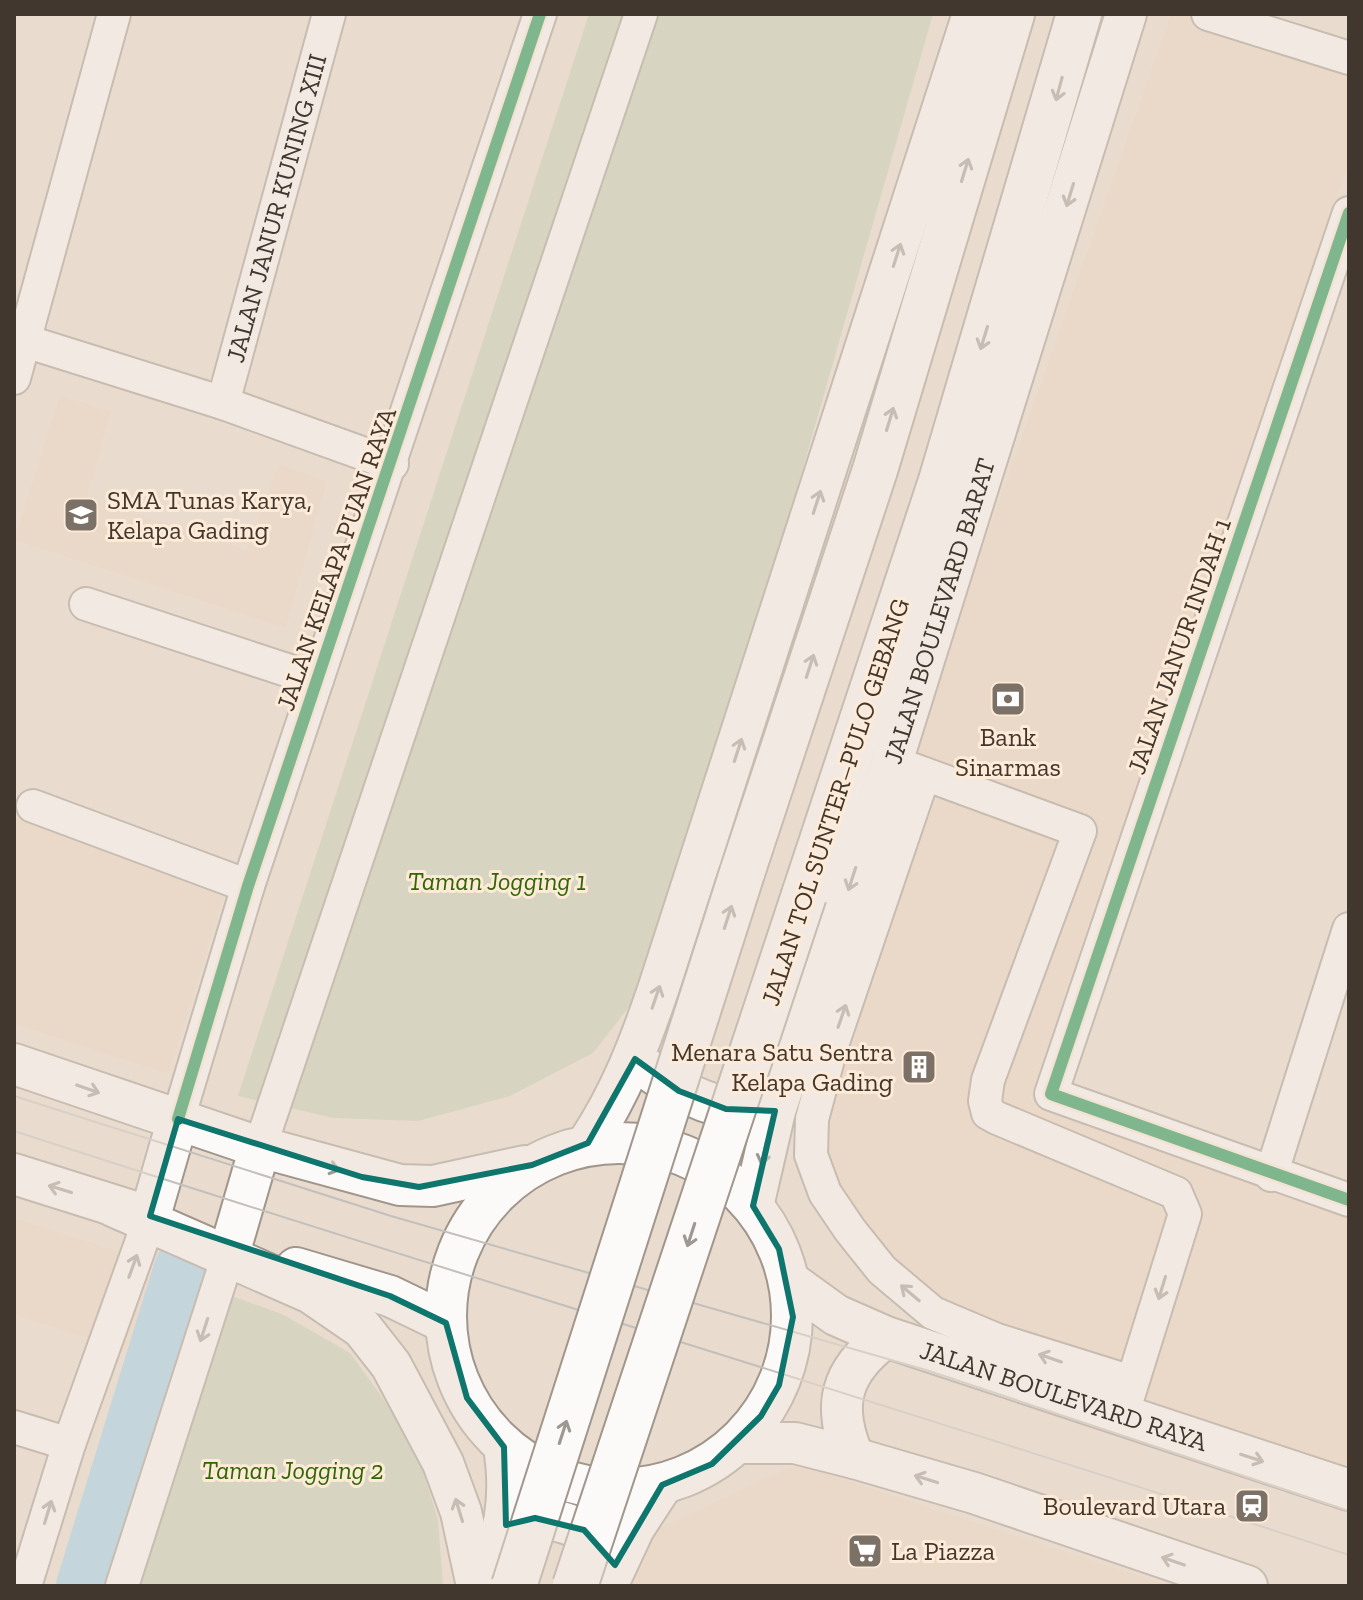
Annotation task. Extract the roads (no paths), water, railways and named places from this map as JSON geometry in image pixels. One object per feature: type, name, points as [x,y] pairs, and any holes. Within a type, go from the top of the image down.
[{"type":"highway","points":[[514,1586],[875,470],[1012,14]]},
{"type":"highway","name":"JALAN TOL SUNTER–PULO GEBANG","points":[[575,1586],[941,481],[1079,14]]},
{"type":"main road","points":[[588,1143],[615,1102],[635,1059],[719,812],[973,14]]},
{"type":"main road","name":"JALAN BOULEVARD BARAT","points":[[753,1206],[775,1111],[908,768],[1126,14]]},
{"type":"main road","points":[[635,1059],[679,1091],[726,1109],[775,1111]]},
{"type":"main road","points":[[14,1064],[257,1146],[362,1177],[419,1187],[532,1165],[588,1143],[615,1140],[678,1152],[713,1169],[753,1206],[779,1249],[789,1281],[793,1317],[789,1351],[782,1374],[761,1416],[739,1443],[712,1464],[662,1485],[614,1490],[580,1485],[547,1474],[504,1447],[467,1398],[452,1362],[446,1323],[450,1276],[467,1232],[495,1194],[532,1165]]},
{"type":"main road","points":[[143,1216],[180,1120]]},
{"type":"main road","points":[[226,1249],[257,1146]]},
{"type":"main road","points":[[14,1174],[143,1216],[226,1249],[311,1293],[362,1328],[391,1365],[443,1463],[461,1512],[477,1586]]},
{"type":"main road","points":[[226,1249],[390,1296],[446,1323]]},
{"type":"main road","name":"JALAN BOULEVARD RAYA","points":[[789,1281],[836,1315],[886,1337],[1349,1490]]},
{"type":"main road","points":[[854,1458],[843,1432],[841,1404],[848,1377],[864,1353],[886,1337]]},
{"type":"main road","points":[[739,1443],[795,1443],[854,1458],[974,1493],[1247,1586]]},
{"type":"main road","points":[[485,1586],[506,1525],[510,1485],[504,1447]]},
{"type":"main road","points":[[611,1576],[662,1485]]},
{"type":"main road","points":[[506,1525],[535,1518],[566,1522],[591,1535],[611,1576]]},
{"type":"street","points":[[14,378],[114,14]]},
{"type":"street","name":"JALAN JANUR KUNING XIII","points":[[223,403],[329,14]]},
{"type":"street","name":"JALAN KELAPA PUAN RAYA","points":[[180,1120],[248,886],[392,464],[540,14]]},
{"type":"street","points":[[257,1146],[641,14]]},
{"type":"street","points":[[1208,14],[1349,58]]},
{"type":"street","name":"JALAN JANUR INDAH 1","points":[[1271,1175],[1051,1094],[1339,273],[1349,213]]},
{"type":"street","points":[[25,341],[223,403],[392,464]]},
{"type":"street","points":[[86,604],[317,680]]},
{"type":"street","points":[[908,768],[1080,831],[988,1080],[985,1101],[988,1113],[1176,1193],[1185,1214],[1119,1415],[1125,1380],[1010,1344],[933,1313],[882,1270],[825,1193],[811,1155],[812,1119],[908,768]]},
{"type":"street","points":[[33,806],[248,886]]},
{"type":"street","points":[[1349,929],[1271,1175],[1349,1200]]},
{"type":"street","points":[[25,1586],[143,1216]]},
{"type":"street","points":[[122,1586],[226,1249]]},
{"type":"street","points":[[14,1427],[69,1444]]},
{"type":"waterway","points":[[85,1586],[183,1268]]},
{"type":"tram line","points":[[14,1096],[391,1216],[926,1370],[1349,1511]]},
{"type":"tram line","points":[[14,1131],[1349,1555]]},
{"type":"place","name":"SMA Tunas Karya, Kelapa Gading","points":[[81,515]]},
{"type":"place","name":"Bank Sinarmas","points":[[1008,699]]},
{"type":"place","name":"Menara Satu Sentra Kelapa Gading","points":[[919,1067]]},
{"type":"place","name":"Boulevard Utara","points":[[1252,1506]]},
{"type":"place","name":"La Piazza","points":[[865,1551]]},
{"type":"park label","name":"Taman Jogging 1","points":[[497,881]]},
{"type":"park label","name":"Taman Jogging 2","points":[[293,1470]]}]
